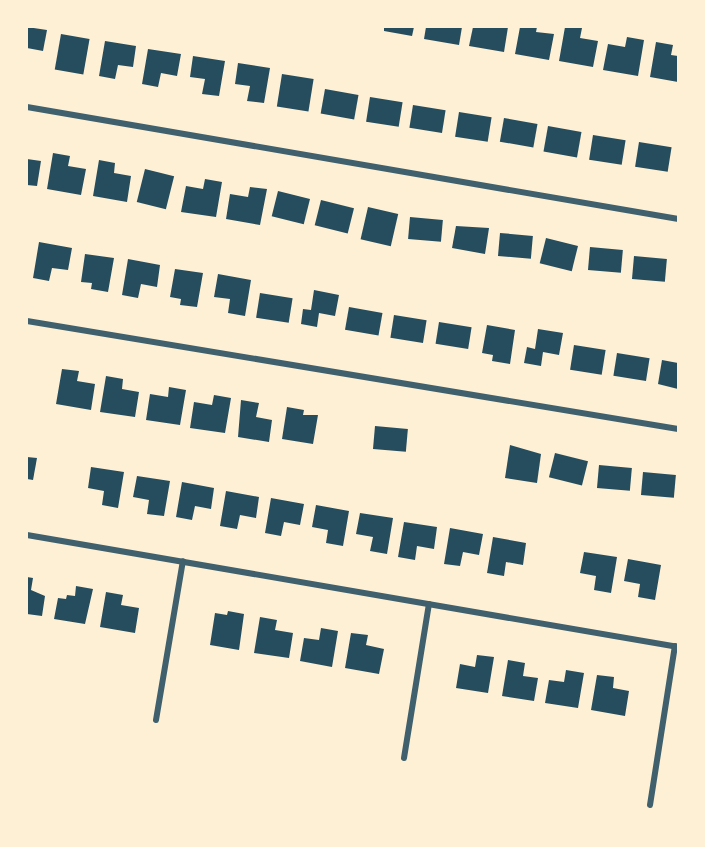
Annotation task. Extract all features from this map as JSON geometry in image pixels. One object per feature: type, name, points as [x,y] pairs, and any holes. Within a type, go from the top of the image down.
[{"type":"street","points":[[27,107],[678,219]]},
{"type":"street","points":[[27,321],[678,429]]},
{"type":"street","points":[[27,535],[677,646],[650,805]]},
{"type":"street","points":[[156,720],[183,561]]},
{"type":"street","points":[[404,758],[429,603]]},
{"type":"building","points":[[27,27],[47,30],[43,51],[27,48]]},
{"type":"building","points":[[384,27],[414,27],[412,36],[384,31]]},
{"type":"building","points":[[426,27],[462,27],[459,45],[424,39]]},
{"type":"building","points":[[473,27],[508,27],[504,52],[469,46]]},
{"type":"building","points":[[520,27],[537,27],[536,32],[554,34],[549,60],[515,54]]},
{"type":"building","points":[[565,27],[582,28],[580,38],[598,41],[593,67],[559,61]]},
{"type":"building","points":[[61,34],[90,39],[83,74],[55,69]]},
{"type":"building","points":[[627,37],[644,40],[638,76],[603,70],[608,44],[625,47]]},
{"type":"building","points":[[105,41],[136,46],[133,67],[118,65],[115,79],[99,76]]},
{"type":"building","points":[[656,42],[673,45],[671,55],[678,56],[678,82],[650,77]]},
{"type":"building","points":[[148,49],[181,54],[177,76],[161,73],[158,87],[142,84]]},
{"type":"building","points":[[193,56],[225,61],[219,96],[202,94],[205,79],[190,77]]},
{"type":"building","points":[[238,63],[270,68],[264,103],[247,101],[250,86],[235,84]]},
{"type":"building","points":[[282,74],[314,79],[308,112],[277,107]]},
{"type":"building","points":[[325,89],[358,95],[354,120],[321,114]]},
{"type":"building","points":[[370,97],[403,102],[399,127],[366,122]]},
{"type":"building","points":[[413,105],[446,110],[442,133],[409,128]]},
{"type":"building","points":[[459,112],[492,117],[488,142],[455,137]]},
{"type":"building","points":[[504,118],[537,124],[533,148],[500,142]]},
{"type":"building","points":[[548,126],[581,132],[577,158],[543,152]]},
{"type":"building","points":[[593,135],[626,140],[622,165],[589,160]]},
{"type":"building","points":[[639,142],[672,147],[668,172],[635,167]]},
{"type":"building","points":[[53,153],[70,156],[68,166],[86,169],[81,195],[47,189]]},
{"type":"building","points":[[27,159],[41,161],[37,186],[27,185]]},
{"type":"building","points":[[99,160],[115,163],[114,173],[131,176],[127,202],[93,196]]},
{"type":"building","points":[[145,169],[174,176],[166,209],[137,202]]},
{"type":"building","points":[[205,179],[222,182],[216,217],[181,212],[186,186],[203,189]]},
{"type":"building","points":[[250,187],[267,189],[260,225],[226,219],[230,194],[248,197]]},
{"type":"building","points":[[278,191],[310,199],[304,224],[272,216]]},
{"type":"building","points":[[321,200],[354,208],[348,233],[315,225]]},
{"type":"building","points":[[368,207],[398,214],[391,246],[361,239]]},
{"type":"building","points":[[410,217],[443,220],[441,242],[408,239]]},
{"type":"building","points":[[456,226],[489,228],[485,254],[452,248]]},
{"type":"building","points":[[500,233],[533,236],[531,259],[498,256]]},
{"type":"building","points":[[546,238],[578,246],[572,271],[540,263]]},
{"type":"building","points":[[39,242],[72,248],[68,270],[52,268],[49,281],[33,278]]},
{"type":"building","points":[[590,247],[623,250],[621,273],[588,270]]},
{"type":"building","points":[[85,254],[114,258],[108,292],[91,289],[92,283],[81,282]]},
{"type":"building","points":[[634,256],[667,259],[665,282],[632,279]]},
{"type":"building","points":[[128,259],[160,265],[157,287],[141,284],[138,298],[122,295]]},
{"type":"building","points":[[175,269],[203,273],[197,307],[180,305],[181,299],[170,297]]},
{"type":"building","points":[[218,274],[251,280],[245,316],[228,313],[230,299],[214,297]]},
{"type":"building","points":[[314,290],[339,295],[335,316],[319,313],[317,327],[301,324],[303,309],[311,310]]},
{"type":"building","points":[[260,293],[293,298],[289,323],[256,318]]},
{"type":"building","points":[[349,307],[382,313],[378,336],[345,330]]},
{"type":"building","points":[[394,315],[427,320],[423,343],[390,338]]},
{"type":"building","points":[[439,322],[472,327],[468,349],[436,344]]},
{"type":"building","points":[[487,325],[515,330],[510,364],[492,361],[493,355],[482,353]]},
{"type":"building","points":[[538,329],[563,333],[559,355],[543,352],[541,366],[524,363],[527,347],[535,349]]},
{"type":"building","points":[[574,345],[606,350],[602,375],[570,370]]},
{"type":"building","points":[[617,353],[650,358],[646,381],[613,376]]},
{"type":"building","points":[[662,360],[678,363],[678,389],[658,384]]},
{"type":"building","points":[[62,369],[79,371],[77,381],[95,384],[91,410],[56,404]]},
{"type":"building","points":[[106,376],[123,379],[122,389],[139,392],[135,417],[100,412]]},
{"type":"building","points":[[169,387],[186,390],[180,425],[146,420],[150,394],[168,397]]},
{"type":"building","points":[[214,395],[231,398],[225,433],[190,428],[194,402],[212,405]]},
{"type":"building","points":[[241,400],[259,403],[256,417],[272,420],[269,442],[238,437]]},
{"type":"building","points":[[287,407],[304,410],[303,415],[318,415],[313,444],[282,439]]},
{"type":"building","points":[[375,426],[408,429],[406,452],[373,449]]},
{"type":"building","points":[[510,445],[541,454],[537,483],[505,478]]},
{"type":"building","points":[[555,453],[588,461],[582,485],[549,477]]},
{"type":"building","points":[[27,457],[37,458],[33,480],[27,479]]},
{"type":"building","points":[[599,465],[632,468],[630,491],[597,488]]},
{"type":"building","points":[[91,467],[124,472],[118,508],[102,505],[104,491],[88,488]]},
{"type":"building","points":[[643,472],[676,475],[674,498],[641,495]]},
{"type":"building","points":[[137,476],[170,481],[164,516],[147,514],[149,500],[133,497]]},
{"type":"building","points":[[182,482],[214,488],[211,509],[195,506],[192,520],[176,517]]},
{"type":"building","points":[[226,491],[259,497],[256,518],[240,515],[237,529],[220,526]]},
{"type":"building","points":[[271,498],[304,504],[300,525],[284,522],[281,536],[265,533]]},
{"type":"building","points":[[316,505],[349,511],[343,546],[326,543],[328,530],[312,527]]},
{"type":"building","points":[[360,513],[393,518],[387,554],[370,551],[373,537],[356,534]]},
{"type":"building","points":[[404,522],[437,527],[434,549],[417,546],[415,560],[398,557]]},
{"type":"building","points":[[450,528],[483,534],[479,555],[463,552],[460,566],[444,564]]},
{"type":"building","points":[[493,537],[526,543],[523,565],[506,562],[504,576],[487,573]]},
{"type":"building","points":[[584,552],[617,557],[611,593],[594,590],[596,576],[580,573]]},
{"type":"building","points":[[628,559],[661,565],[655,600],[638,597],[640,584],[624,581]]},
{"type":"building","points":[[27,577],[33,578],[31,590],[45,596],[42,616],[27,614]]},
{"type":"building","points":[[76,586],[93,589],[85,624],[54,619],[58,598],[66,599],[67,595],[75,596]]},
{"type":"building","points":[[106,592],[123,595],[121,605],[139,608],[135,633],[100,627]]},
{"type":"building","points":[[228,611],[244,614],[239,650],[210,645],[215,613],[227,615]]},
{"type":"building","points":[[260,617],[277,620],[275,630],[293,633],[289,658],[254,653]]},
{"type":"building","points":[[321,628],[338,631],[332,667],[300,661],[304,638],[319,640]]},
{"type":"building","points":[[351,633],[368,635],[366,645],[384,649],[379,674],[345,668]]},
{"type":"building","points":[[477,655],[494,657],[488,693],[456,688],[460,664],[475,667]]},
{"type":"building","points":[[508,660],[525,663],[523,676],[538,678],[534,701],[502,696]]},
{"type":"building","points":[[566,670],[584,673],[578,708],[545,703],[549,680],[564,682]]},
{"type":"building","points":[[597,675],[614,677],[613,688],[629,691],[625,716],[591,710]]}]
